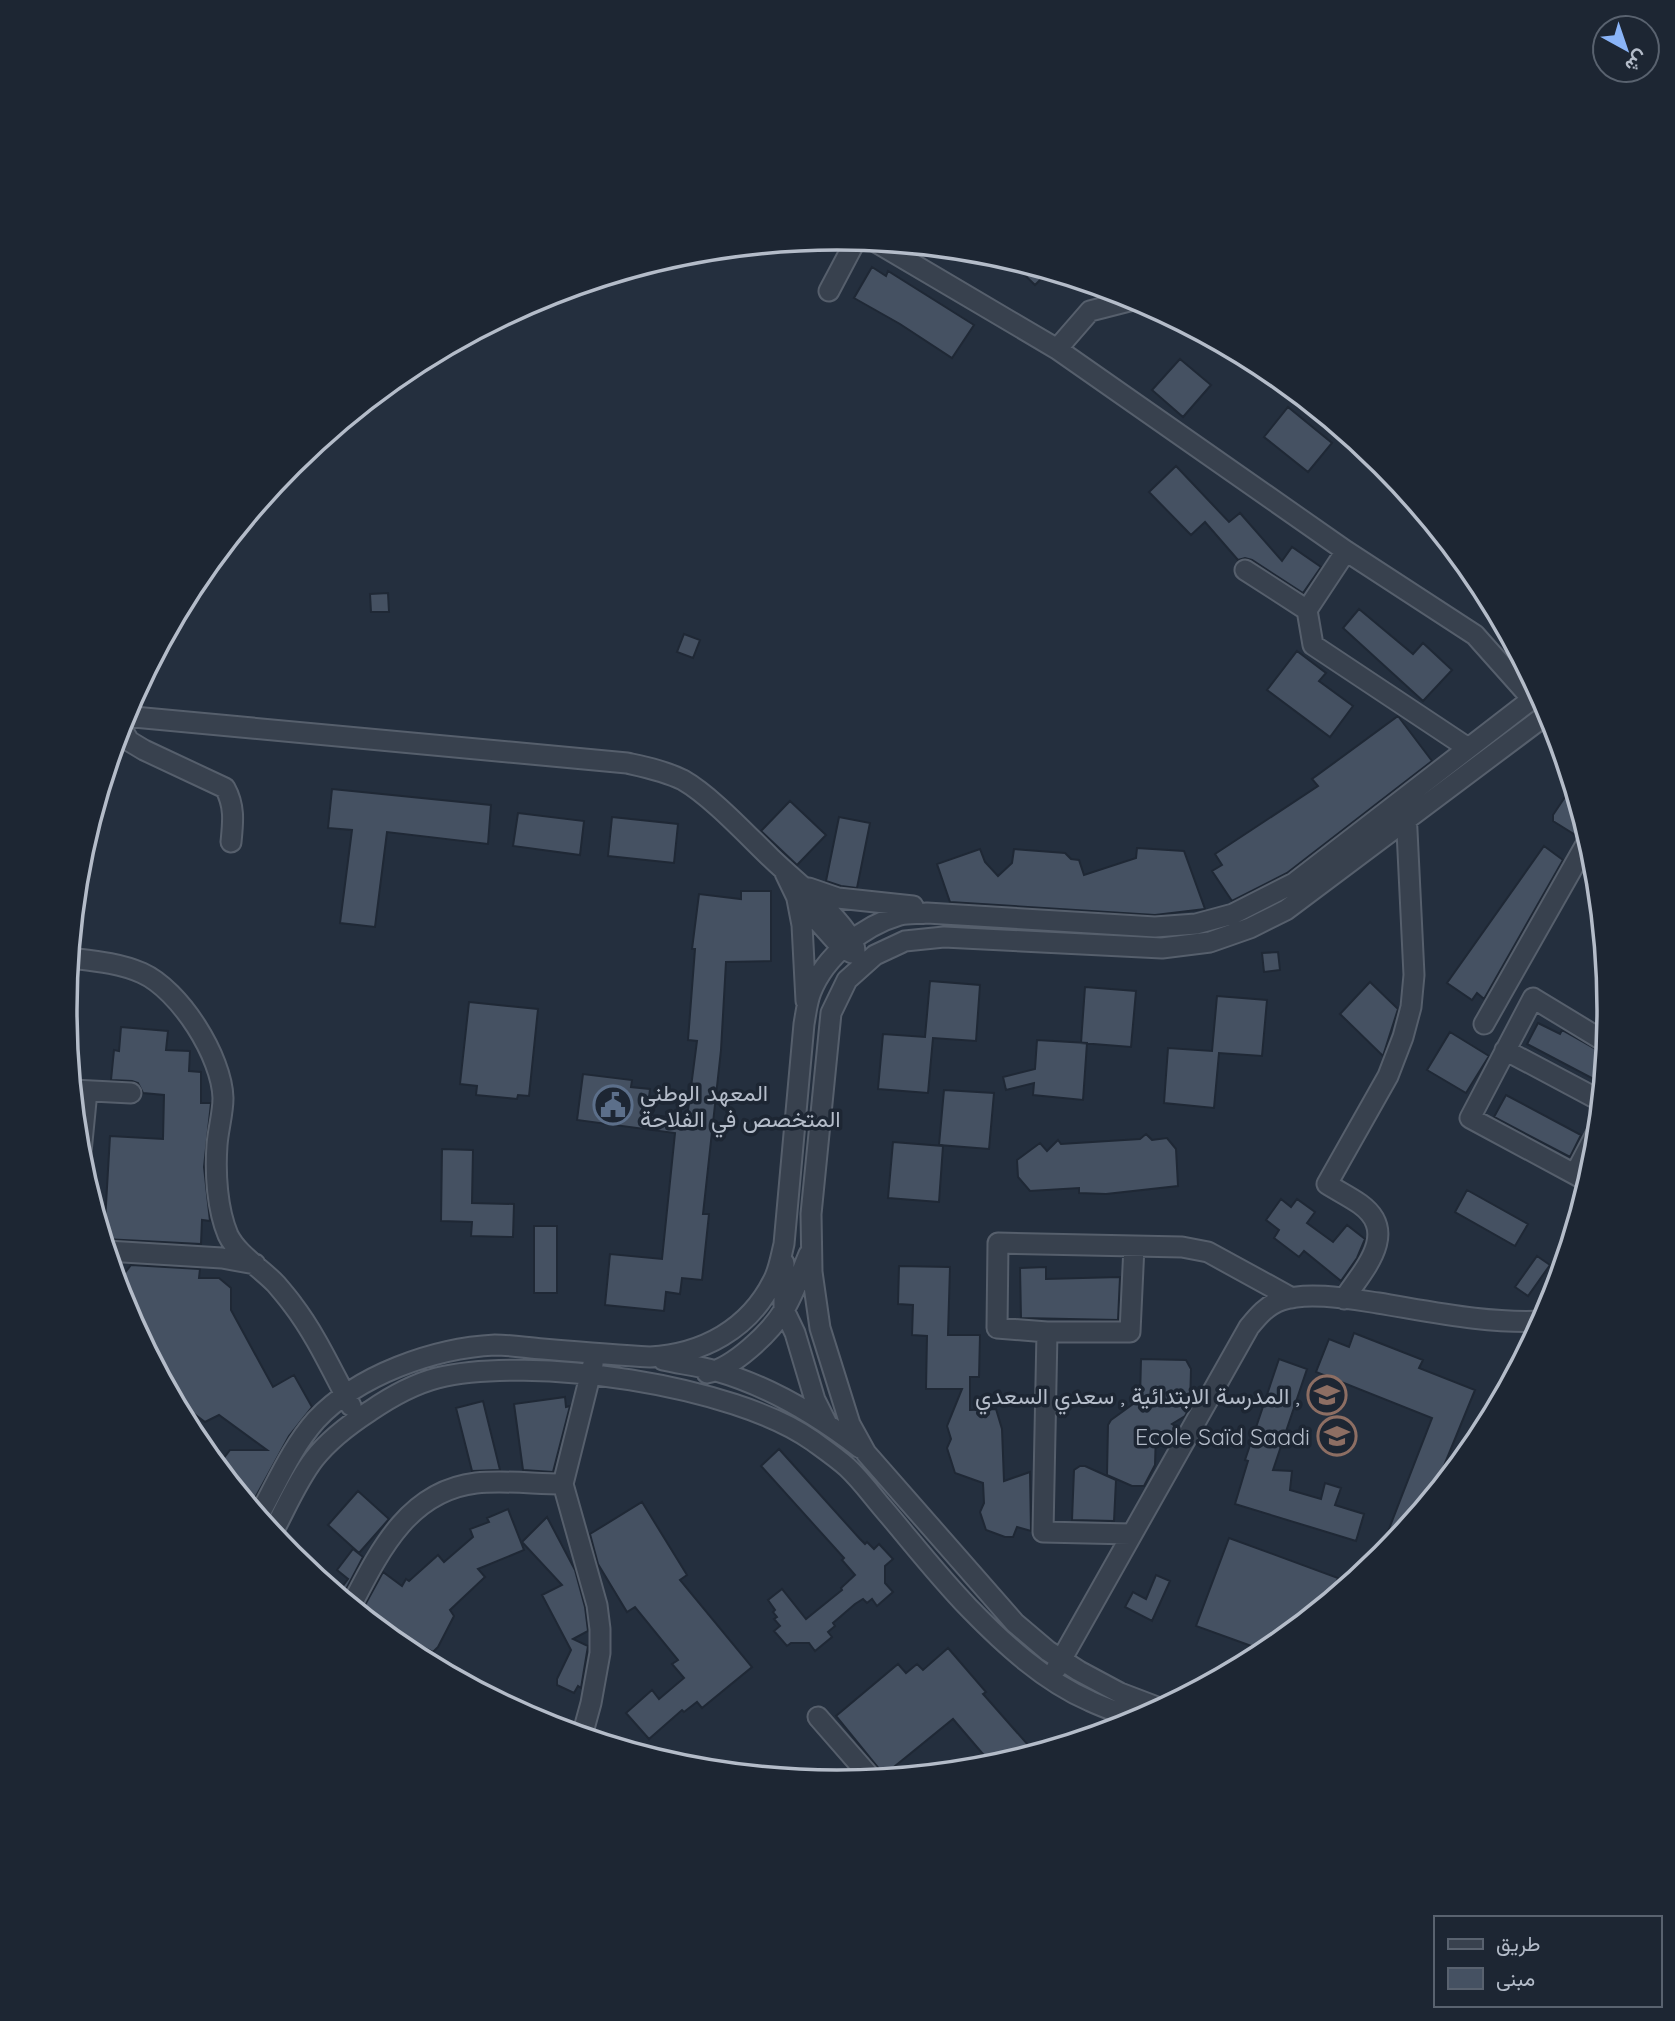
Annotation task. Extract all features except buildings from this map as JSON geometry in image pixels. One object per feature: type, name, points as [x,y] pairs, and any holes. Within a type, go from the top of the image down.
[{"type":"street","points":[[829,291],[850,251]]},
{"type":"street","points":[[894,253],[1056,349],[1346,551],[1475,635],[1525,685]]},
{"type":"street","points":[[1056,349],[1090,311],[1118,304]]},
{"type":"street","points":[[1346,551],[1307,610],[1313,645],[1468,748]]},
{"type":"street","points":[[1245,570],[1307,610]]},
{"type":"street","points":[[1124,1715],[1089,1701],[1052,1680],[1007,1645],[968,1607],[847,1467],[815,1400],[795,1333],[784,1310],[784,1244],[810,993],[822,971],[877,924],[901,915],[927,913],[1155,927],[1196,924],[1233,914],[1294,883],[1531,700]]},
{"type":"street","points":[[138,713],[613,761],[660,771],[684,781],[718,808],[783,869],[850,948],[855,961],[831,1013],[811,1214],[812,1272],[820,1328],[850,1424],[866,1453]]},
{"type":"street","points":[[847,980],[875,955],[905,941],[944,937],[1162,948],[1210,942],[1250,928],[1286,910],[1540,719]]},
{"type":"street","points":[[128,739],[144,750],[225,788],[234,812],[231,842]]},
{"type":"street","points":[[1344,1299],[1379,1245],[1379,1231],[1372,1216],[1362,1206],[1327,1184],[1388,1076],[1411,1007],[1414,975],[1404,798]]},
{"type":"street","points":[[1484,1024],[1581,853]]},
{"type":"street","points":[[800,892],[891,905],[911,905],[927,913]]},
{"type":"street","points":[[800,892],[807,1009]]},
{"type":"street","points":[[850,948],[875,955]]},
{"type":"street","points":[[79,959],[117,964],[143,974],[162,985],[195,1025],[222,1079],[223,1102],[217,1147],[218,1180],[222,1217],[229,1238],[276,1284],[295,1308],[358,1420]]},
{"type":"street","points":[[1579,1176],[1470,1118],[1533,998],[1597,1037]]},
{"type":"street","points":[[1505,1050],[1592,1096]]},
{"type":"street","points":[[82,1090],[131,1093]]},
{"type":"street","points":[[1134,1247],[1130,1332],[1047,1332],[996,1328],[998,1243],[1182,1247],[1208,1252],[1292,1298]]},
{"type":"street","points":[[263,1508],[291,1454],[316,1420],[346,1396],[392,1369],[420,1358],[496,1345],[650,1357],[674,1356],[703,1347],[734,1330],[760,1304],[775,1278],[784,1244]]},
{"type":"street","points":[[651,1384],[716,1371],[743,1354],[784,1310],[812,1249]]},
{"type":"street","points":[[116,1252],[222,1258],[255,1264]]},
{"type":"street","points":[[1052,1680],[1061,1658],[1131,1534],[1249,1327],[1262,1311],[1282,1300],[1303,1296],[1344,1299],[1496,1321],[1532,1321]]},
{"type":"street","points":[[1047,1332],[1043,1532],[1131,1534]]},
{"type":"street","points":[[584,1728],[600,1653],[600,1629],[597,1605],[563,1484],[595,1353]]},
{"type":"street","points":[[650,1357],[716,1371],[755,1384],[826,1421],[866,1453],[1015,1623],[1061,1658],[1120,1693],[1149,1704]]},
{"type":"street","points":[[277,1524],[313,1460],[358,1420],[400,1394],[436,1379],[477,1373],[538,1371],[590,1376],[651,1384],[708,1396],[765,1416],[810,1439],[847,1467]]},
{"type":"street","points":[[355,1598],[375,1559],[399,1524],[421,1506],[446,1492],[475,1483],[563,1484]]},
{"type":"street","points":[[818,1717],[864,1770]]},
{"type":"place","name":"المعهد الوطني المتخصص في الفلاحة","points":[[613,1105]]},
{"type":"place","name":"المدرسة الابتدائية , سعدي السعدي ,","points":[[1327,1395]]},
{"type":"place","name":"Ecole Saïd Saadi","points":[[1337,1436]]}]
